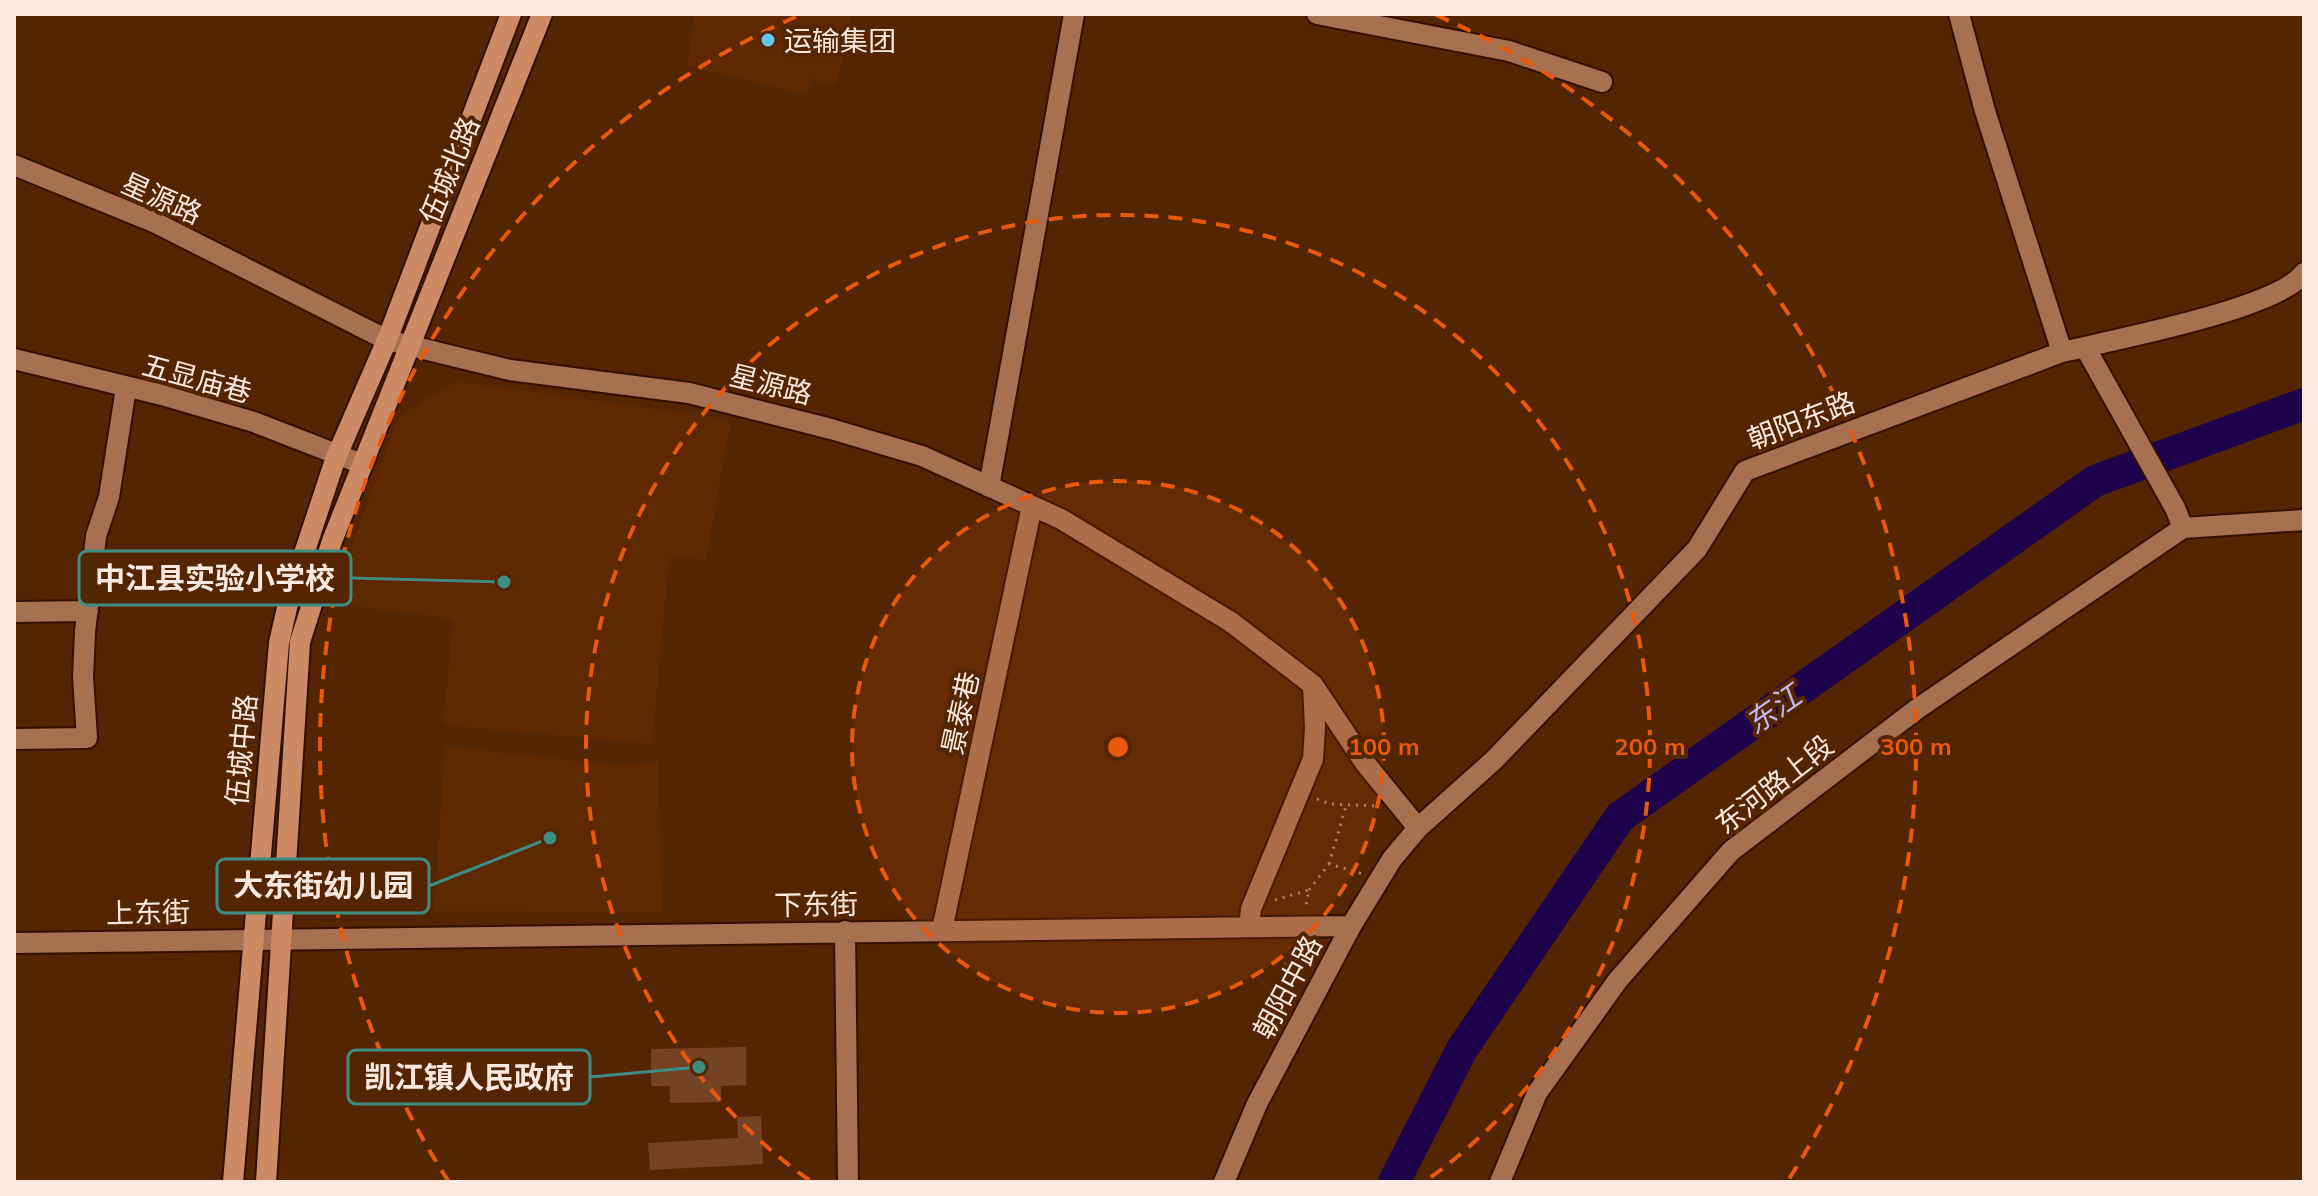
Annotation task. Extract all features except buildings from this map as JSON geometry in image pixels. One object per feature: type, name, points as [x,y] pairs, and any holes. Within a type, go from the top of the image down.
[{"type":"main road","name":"伍城北路","points":[[387,340],[511,14]]},
{"type":"main road","name":"伍城北路","points":[[408,346],[542,14]]},
{"type":"main road","name":"伍城中路","points":[[233,1182],[279,643],[289,599],[337,454],[387,340]]},
{"type":"main road","name":"伍城中路","points":[[266,1182],[300,642],[328,553],[408,346]]},
{"type":"street","points":[[989,487],[1074,14]]},
{"type":"street","points":[[1317,14],[1509,51],[1602,82]]},
{"type":"street","points":[[1959,14],[1985,111],[2062,352]]},
{"type":"street","name":"星源路","points":[[14,165],[156,223],[387,340],[510,370],[689,393],[831,429],[922,456],[1061,519],[1231,622],[1313,685],[1365,763],[1418,828]]},
{"type":"street","name":"朝阳东路","points":[[1418,828],[1494,760],[1697,549],[1745,471],[2062,352],[2240,308],[2298,282],[2304,273]]},
{"type":"street","points":[[2085,347],[2175,508],[2183,528],[2304,520]]},
{"type":"street","name":"五显庙巷","points":[[14,359],[254,422],[362,464]]},
{"type":"street","points":[[14,739],[87,738],[83,677],[96,536],[109,497],[126,388]]},
{"type":"street","name":"景泰巷","points":[[942,930],[1032,506]]},
{"type":"street","points":[[2277,522],[2296,527],[2304,534]]},
{"type":"street","name":"东河路上段","points":[[1500,1182],[1537,1093],[1618,980],[1731,851],[1917,709],[2183,528]]},
{"type":"street","points":[[14,612],[88,611]]},
{"type":"street","points":[[1249,927],[1251,909],[1313,759],[1313,685]]},
{"type":"street","name":"朝阳中路","points":[[1224,1182],[1257,1104],[1351,926],[1392,859],[1418,828]]},
{"type":"street","name":"下东街","points":[[282,938],[1351,926]]},
{"type":"street","points":[[845,931],[848,1182]]},
{"type":"street","name":"上东街","points":[[14,943],[282,938]]},
{"type":"path","points":[[1313,797],[1330,804],[1376,806]]},
{"type":"path","points":[[1304,914],[1309,890],[1329,864],[1346,805]]},
{"type":"path","points":[[1329,864],[1368,876]]},
{"type":"path","points":[[1275,900],[1309,890]]},
{"type":"path","points":[[1285,965],[1300,951],[1301,940]]},
{"type":"path","points":[[1296,955],[1310,968]]},
{"type":"shaded area","name":"运输集团","points":[[695,14],[851,14],[837,86],[811,79],[806,95],[687,66]]},
{"type":"shaded area","points":[[456,381],[731,420],[706,560],[669,557],[652,744],[443,725],[453,619],[334,604],[399,415]]},
{"type":"shaded area","points":[[445,746],[622,766],[658,762],[662,913],[434,911]]},
{"type":"waterway","name":"东江","points":[[1394,1182],[1462,1049],[1620,817],[2095,481],[2304,404]]},
{"type":"place","name":"运输集团","points":[[768,40]]},
{"type":"place","name":"中江县实验小学校","points":[[504,582]]},
{"type":"place","name":"大东街幼儿园","points":[[550,838]]},
{"type":"place","name":"凯江镇人民政府","points":[[699,1067]]}]
